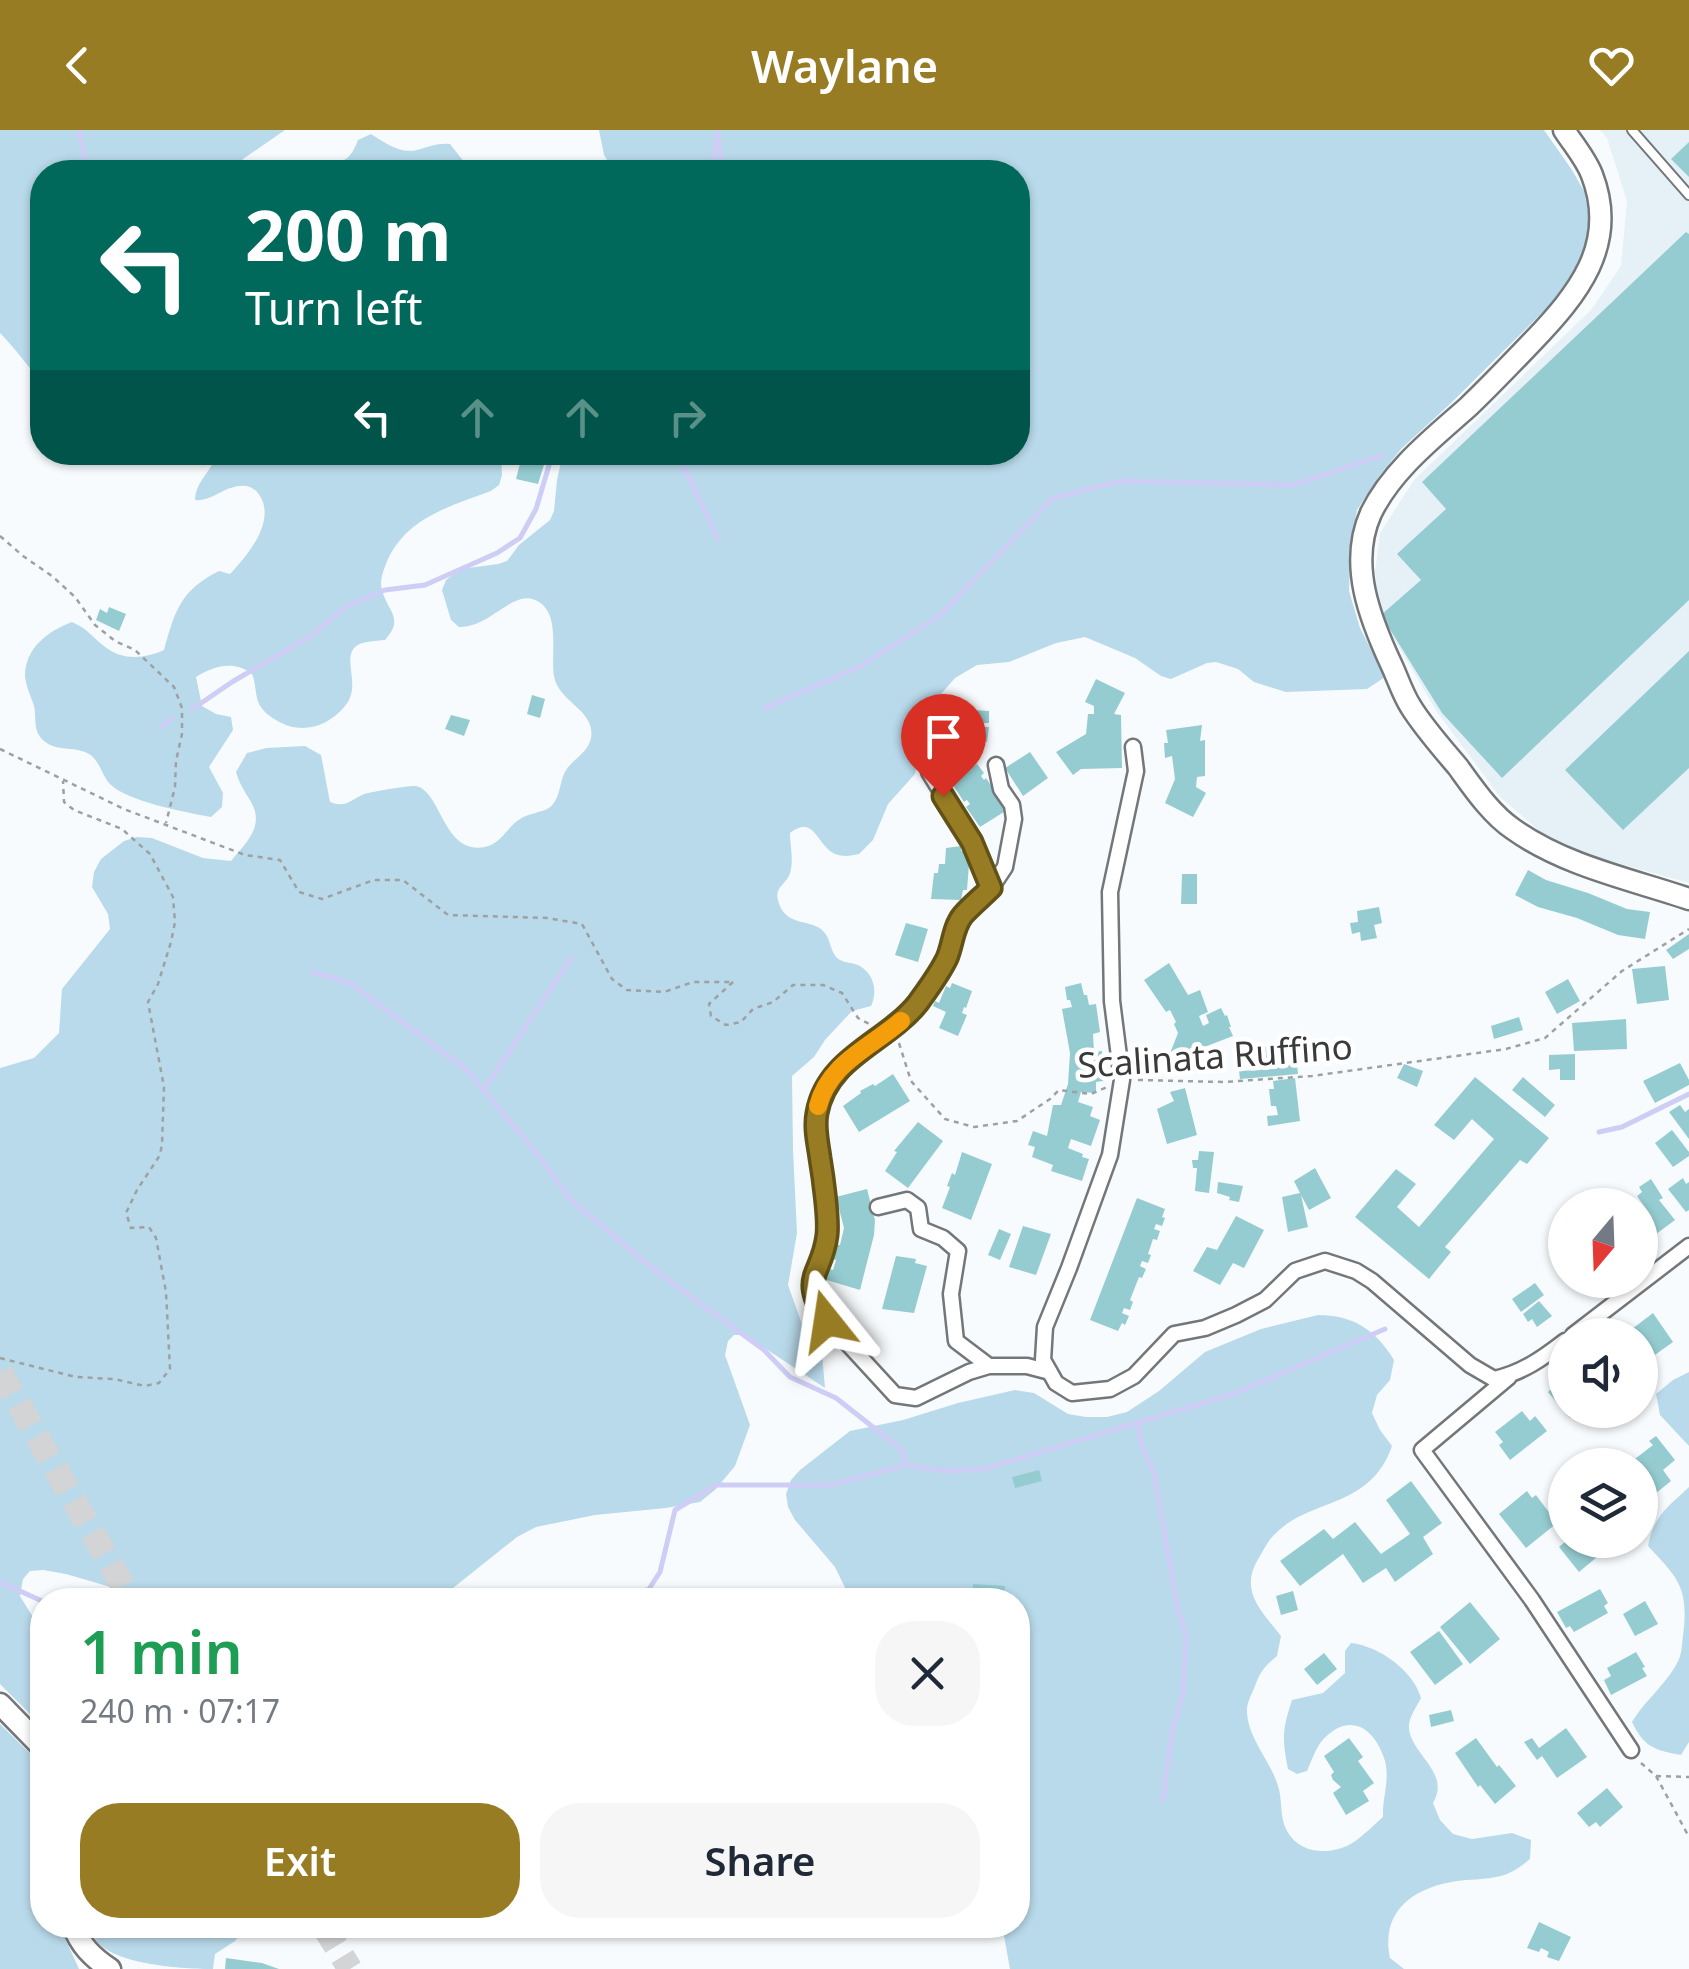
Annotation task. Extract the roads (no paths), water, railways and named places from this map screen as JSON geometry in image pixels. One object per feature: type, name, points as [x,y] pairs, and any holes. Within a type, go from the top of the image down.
[{"type":"main road","points":[[1564,130],[1595,184],[1600,232],[1590,267],[1560,313],[1392,481],[1370,517],[1361,556],[1362,579],[1374,627],[1410,706],[1484,802],[1510,828],[1547,850],[1689,899]]},
{"type":"main road","points":[[0,1704],[30,1735]]},
{"type":"main road","points":[[79,1938],[93,1958],[110,1969]]},
{"type":"street","points":[[1133,747],[1136,772],[1110,892],[1112,1001],[1122,1080],[1110,1155],[1045,1327],[1044,1360],[1056,1383],[1072,1393],[1110,1389],[1134,1376],[1174,1334],[1205,1328],[1236,1315],[1264,1300],[1294,1270],[1324,1261],[1356,1271],[1372,1281],[1470,1366],[1494,1379],[1510,1375],[1548,1354]]},
{"type":"street","points":[[996,764],[1014,819],[1005,867],[991,888],[962,916],[948,956],[924,994],[903,1019],[835,1073],[822,1092],[816,1139],[827,1236],[812,1284],[816,1302],[827,1321],[895,1395],[916,1398],[968,1372],[990,1366],[1028,1366],[1050,1372]]},
{"type":"street","points":[[929,772],[972,842],[991,888]]},
{"type":"street","points":[[878,1207],[906,1200],[918,1208],[921,1229],[943,1238],[958,1251],[951,1294],[956,1340],[990,1366]]},
{"type":"street","points":[[1594,1318],[1689,1246]]},
{"type":"street","points":[[1510,1375],[1422,1450],[1532,1600],[1632,1750]]},
{"type":"lane","points":[[1632,130],[1689,195]]},
{"type":"waterway","points":[[79,130],[85,160]]},
{"type":"waterway","points":[[717,130],[721,160]]},
{"type":"waterway","points":[[713,160],[716,139]]},
{"type":"waterway","points":[[765,708],[861,666],[939,616],[1053,498],[1121,481],[1294,485],[1383,455]]},
{"type":"waterway","points":[[191,710],[309,637],[347,606],[385,590],[425,585],[497,553],[520,538],[536,509],[549,465]]},
{"type":"waterway","points":[[683,465],[718,539]]},
{"type":"waterway","points":[[162,726],[172,719]]},
{"type":"waterway","points":[[484,1090],[571,958]]},
{"type":"waterway","points":[[312,972],[350,983],[467,1070],[572,1201],[656,1271],[764,1350],[790,1377],[836,1398],[892,1442],[902,1451],[906,1465]]},
{"type":"waterway","points":[[1599,1132],[1622,1127],[1689,1094]]},
{"type":"waterway","points":[[650,1588],[660,1572],[675,1510],[716,1485],[832,1485],[906,1465],[945,1471],[984,1469],[1236,1393],[1385,1329]]},
{"type":"waterway","points":[[1138,1423],[1141,1445],[1154,1473],[1186,1636],[1183,1695],[1172,1732],[1163,1800]]},
{"type":"waterway","points":[[0,1582],[30,1596]]},
{"type":"tunnel","points":[[0,1372],[124,1588]]},
{"type":"tunnel","points":[[331,1938],[350,1969]]}]
